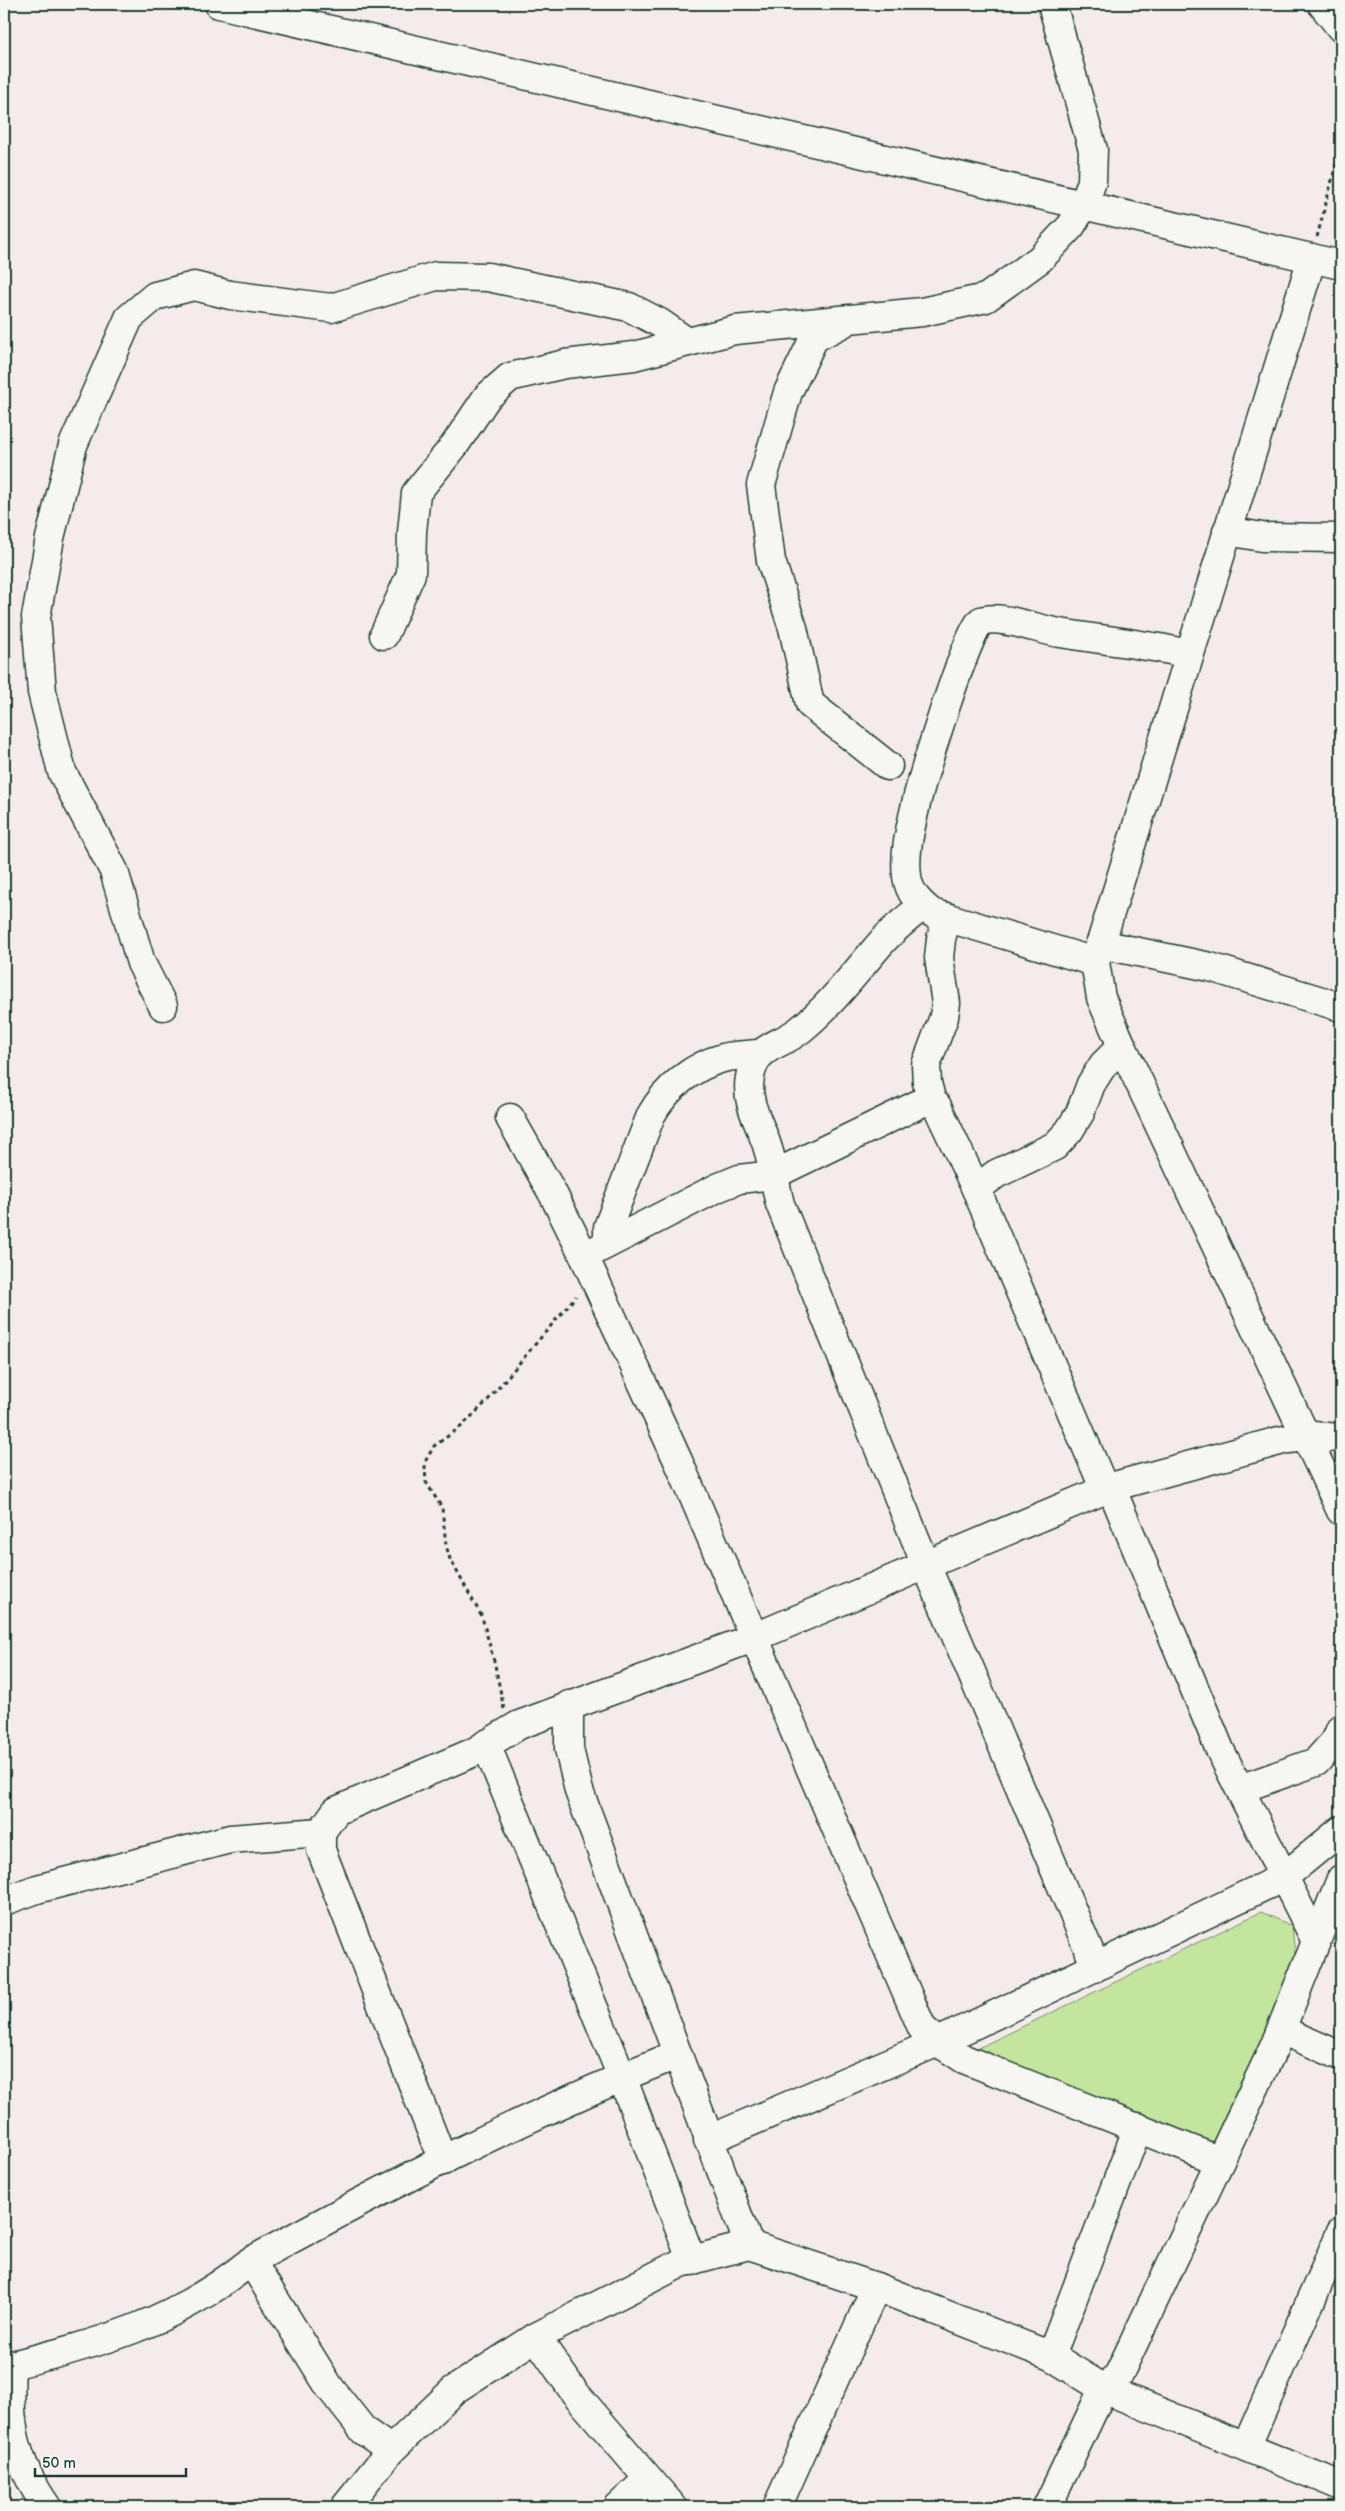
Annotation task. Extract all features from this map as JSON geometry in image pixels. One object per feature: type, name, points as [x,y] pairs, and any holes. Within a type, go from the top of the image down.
[{"type":"street","points":[[219,4],[1341,265]]},
{"type":"street","points":[[384,636],[412,574],[412,532],[416,492],[454,446],[487,397],[510,377],[565,364],[634,356],[735,330],[922,312],[986,298],[1040,259],[1071,226],[1084,205],[1092,180],[1093,150],[1052,4]]},
{"type":"street","points":[[1322,4],[1341,28]]},
{"type":"street","points":[[1312,258],[1097,953],[1101,998],[1341,1511]]},
{"type":"street","points":[[163,1006],[141,964],[114,871],[62,772],[42,692],[36,617],[50,538],[73,445],[129,318],[155,296],[194,286],[230,295],[331,308],[436,276],[488,277],[629,307],[660,323],[687,342]]},
{"type":"street","points":[[852,318],[814,338],[788,392],[761,485],[771,561],[793,628],[810,704],[888,766]]},
{"type":"street","points":[[1227,531],[1269,538],[1341,538]]},
{"type":"street","points":[[1189,654],[1140,644],[1058,633],[993,619],[987,619],[977,625],[962,660],[923,780],[910,832],[907,850],[907,878],[914,896],[922,906],[932,913],[947,917],[1097,953],[1210,967],[1341,1007]]},
{"type":"street","points":[[608,1243],[608,1227],[651,1115],[658,1102],[680,1080],[700,1068],[723,1058],[758,1054],[798,1032],[858,972],[881,943],[922,906]]},
{"type":"street","points":[[932,1102],[927,1084],[926,1065],[944,1017],[946,1003],[939,958],[947,917]]},
{"type":"street","points":[[976,1189],[996,1174],[1055,1146],[1069,1131],[1080,1113],[1091,1084],[1103,1065],[1122,1046]]},
{"type":"street","points":[[758,1054],[750,1076],[749,1095],[757,1124],[766,1141],[784,1214],[926,1565],[1096,1967]]},
{"type":"street","points":[[589,1268],[608,1243],[717,1188],[739,1179],[773,1175],[923,1102],[932,1102],[938,1106],[1108,1489],[1220,1750],[1316,1941]]},
{"type":"street","points":[[510,1118],[553,1194],[680,1465],[922,2028],[938,2042],[964,2059],[1220,2161]]},
{"type":"street","points":[[443,2161],[321,1850],[321,1832],[336,1811],[569,1705],[753,1638],[1108,1489],[1283,1440],[1306,1437],[1341,1438]]},
{"type":"street","points":[[569,1705],[569,1749],[578,1792],[749,2246]]},
{"type":"street","points":[[1240,1789],[1316,1762],[1339,1737]]},
{"type":"street","points":[[497,1738],[692,2261]]},
{"type":"street","points":[[708,2140],[938,2042],[1284,1877],[1341,1830]]},
{"type":"street","points":[[4,1901],[37,1888],[230,1839],[321,1832]]},
{"type":"street","points":[[1047,2507],[1099,2398],[1118,2374],[1220,2161],[1281,2030],[1341,1879]]},
{"type":"street","points":[[1281,2030],[1341,2056]]},
{"type":"street","points":[[46,2507],[27,2475],[15,2442],[9,2406],[7,2366],[114,2338],[158,2319],[202,2298],[252,2261],[443,2161],[622,2077],[676,2055]]},
{"type":"street","points":[[1051,2356],[1138,2127]]},
{"type":"street","points":[[1246,2447],[1336,2261],[1341,2232]]},
{"type":"street","points":[[345,2507],[391,2450],[454,2390],[536,2337],[681,2263],[749,2246],[876,2287],[1051,2356],[1106,2390],[1341,2486]]},
{"type":"street","points":[[252,2261],[330,2388],[364,2431],[391,2450]]},
{"type":"street","points":[[777,2507],[876,2287]]},
{"type":"street","points":[[536,2337],[575,2393],[647,2480],[673,2507]]},
{"type":"street","points":[[618,2507],[647,2480]]},
{"type":"path","points":[[1312,258],[1341,146]]},
{"type":"path","points":[[497,1738],[495,1665],[482,1617],[448,1552],[442,1508],[426,1482],[426,1460],[434,1446],[462,1426],[488,1400],[582,1289],[589,1268]]},
{"type":"green space","points":[[1261,1912],[1292,1926],[1296,1964],[1216,2150],[976,2049]]}]
